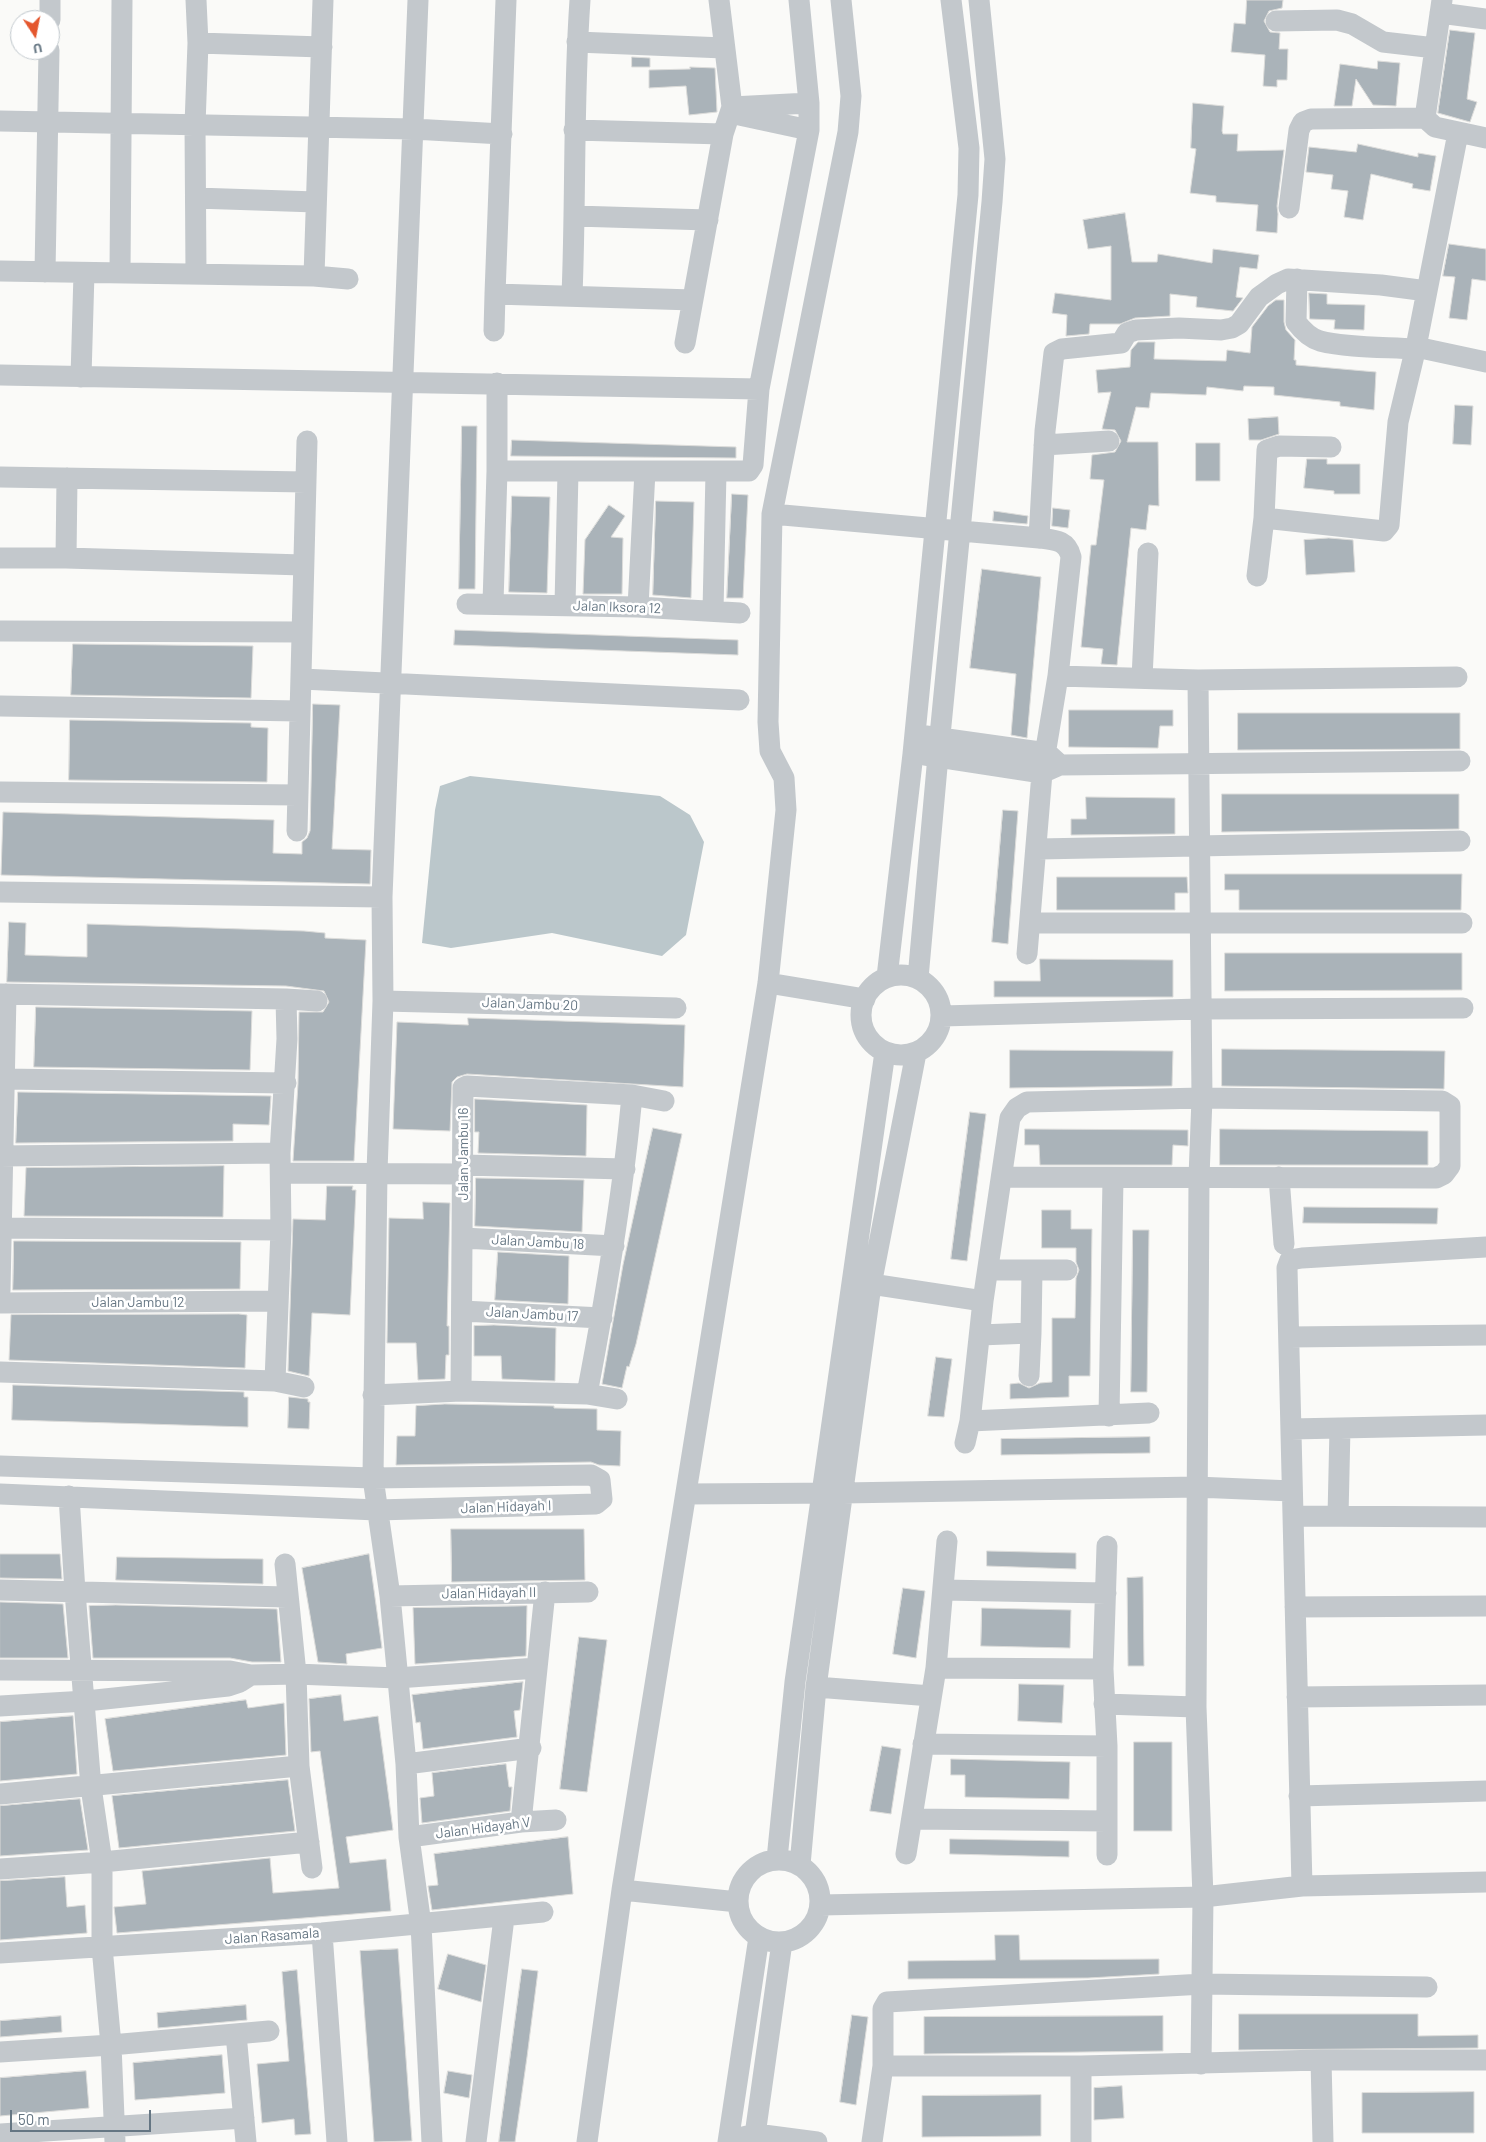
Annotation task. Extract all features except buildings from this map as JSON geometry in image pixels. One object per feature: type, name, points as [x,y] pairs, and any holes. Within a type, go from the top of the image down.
[{"type":"street","points":[[120,273],[122,0]]},
{"type":"street","points":[[196,0],[198,44],[195,125],[196,273]]},
{"type":"street","points":[[314,276],[322,0]]},
{"type":"street","points":[[418,0],[382,897],[383,1001],[376,1172],[373,1478],[390,1596],[406,1764],[409,1837],[421,1925],[432,2142]]},
{"type":"street","points":[[494,331],[506,0]]},
{"type":"street","points":[[572,295],[575,216],[574,130],[580,0]]},
{"type":"street","points":[[685,343],[722,134],[731,110],[719,0]]},
{"type":"street","points":[[497,471],[749,471],[752,465],[759,389],[809,130],[809,103],[799,0]]},
{"type":"street","points":[[587,2142],[622,1890],[768,983],[786,810],[784,778],[770,751],[768,722],[772,514],[848,132],[851,96],[841,0]]},
{"type":"street","points":[[887,977],[913,744],[968,195],[969,148],[951,0]]},
{"type":"street","points":[[918,978],[995,159],[979,0]]},
{"type":"street","points":[[1425,118],[1441,7],[1486,19]]},
{"type":"street","points":[[1276,21],[1337,20],[1352,24],[1383,42],[1435,48]]},
{"type":"street","points":[[577,42],[724,48]]},
{"type":"street","points":[[198,44],[322,47]]},
{"type":"street","points":[[44,272],[49,60]]},
{"type":"street","points":[[961,82],[987,76]]},
{"type":"street","points":[[731,110],[809,103]]},
{"type":"street","points":[[731,110],[809,130]]},
{"type":"street","points":[[1290,208],[1299,130],[1303,122],[1311,119],[1425,118],[1434,127],[1486,138]]},
{"type":"street","points":[[0,121],[122,125],[413,129],[502,134]]},
{"type":"street","points":[[574,130],[722,134]]},
{"type":"street","points":[[1264,518],[1384,531],[1389,525],[1398,422],[1415,348],[1458,133]]},
{"type":"street","points":[[196,198],[316,202]]},
{"type":"street","points":[[575,216],[708,220]]},
{"type":"street","points":[[0,271],[84,274],[196,273],[314,276],[348,279]]},
{"type":"street","points":[[81,376],[84,274]]},
{"type":"street","points":[[1040,538],[1044,445],[1054,353],[1062,349],[1121,343],[1127,333],[1136,330],[1179,328],[1221,330],[1232,328],[1238,324],[1258,297],[1288,279],[1427,290]]},
{"type":"street","points":[[1297,279],[1296,322],[1306,333],[1314,338],[1334,343],[1415,348],[1486,362]]},
{"type":"street","points":[[495,294],[693,300]]},
{"type":"street","points":[[0,375],[759,389]]},
{"type":"street","points":[[493,603],[497,471],[497,383]]},
{"type":"street","points":[[297,831],[307,441]]},
{"type":"street","points":[[1044,445],[1109,441]]},
{"type":"street","points":[[1257,576],[1264,518],[1267,450],[1279,446],[1331,447]]},
{"type":"street","points":[[638,607],[645,471]]},
{"type":"street","points":[[565,605],[568,472]]},
{"type":"street","points":[[713,611],[716,472]]},
{"type":"street","points":[[0,477],[306,482]]},
{"type":"street","points":[[66,558],[67,478]]},
{"type":"street","points":[[772,514],[934,527],[961,532],[1040,538],[1060,541],[1069,547],[1071,557],[1050,764],[1038,849],[1027,954]]},
{"type":"street","points":[[1142,678],[1148,553]]},
{"type":"street","points":[[0,558],[66,558],[304,565]]},
{"type":"street","name":"Jalan Iksora 12","points":[[467,604],[638,607],[740,613]]},
{"type":"street","points":[[0,631],[302,632]]},
{"type":"street","points":[[1058,676],[1198,680],[1458,677]]},
{"type":"street","points":[[302,679],[739,700]]},
{"type":"street","points":[[1198,680],[1202,1098],[1198,1177],[1196,1707],[1202,1897],[1201,2064]]},
{"type":"street","points":[[0,706],[299,711]]},
{"type":"street","points":[[913,744],[1050,764],[1460,761]]},
{"type":"street","points":[[0,792],[298,795]]},
{"type":"street","points":[[1038,849],[1460,841]]},
{"type":"street","points":[[0,892],[382,897]]},
{"type":"street","points":[[1030,923],[1462,923]]},
{"type":"street","points":[[903,975],[918,978],[931,988],[939,1001],[942,1016],[938,1032],[929,1044],[916,1053],[900,1055],[885,1052],[872,1042],[864,1029],[861,1014],[864,998],[874,986],[887,977],[903,975]]},
{"type":"street","points":[[768,983],[864,998]]},
{"type":"street","points":[[0,1291],[1,1156],[4,1079],[3,994],[317,1001]]},
{"type":"street","points":[[275,1381],[281,1230],[281,1163],[286,1083],[286,999]]},
{"type":"street","name":"Jalan Jambu 20","points":[[383,1001],[676,1008]]},
{"type":"street","points":[[942,1016],[1200,1010],[1462,1008]]},
{"type":"street","points":[[800,1865],[816,1686],[843,1494],[861,1283],[885,1052]]},
{"type":"street","points":[[777,1859],[795,1682],[821,1493],[861,1283],[916,1053]]},
{"type":"street","points":[[4,1079],[286,1083]]},
{"type":"street","name":"Jalan Jambu 16","points":[[461,1391],[463,1088],[467,1086],[632,1095],[664,1101]]},
{"type":"street","points":[[587,1394],[602,1318],[626,1169],[632,1095]]},
{"type":"street","points":[[965,1443],[970,1421],[983,1301],[1003,1177],[1010,1118],[1017,1108],[1027,1102],[1202,1098],[1442,1101],[1450,1106],[1450,1166],[1444,1174],[1436,1178],[1279,1176],[1003,1177]]},
{"type":"street","points":[[1,1156],[281,1163],[376,1172],[626,1169]]},
{"type":"street","points":[[1279,1176],[1284,1244]]},
{"type":"street","points":[[1109,1416],[1113,1178]]},
{"type":"street","points":[[1,1228],[281,1230]]},
{"type":"street","name":"Jalan Jambu 18","points":[[463,1238],[614,1246]]},
{"type":"street","points":[[1302,1886],[1286,1268],[1290,1260],[1302,1258],[1486,1247]]},
{"type":"street","points":[[989,1270],[1067,1270]]},
{"type":"street","points":[[1029,1376],[1032,1270]]},
{"type":"street","points":[[861,1283],[983,1301]]},
{"type":"street","name":"Jalan Jambu 12","points":[[0,1303],[277,1301]]},
{"type":"street","name":"Jalan Jambu 17","points":[[462,1311],[602,1318]]},
{"type":"street","points":[[980,1335],[1031,1333]]},
{"type":"street","points":[[1289,1337],[1486,1335]]},
{"type":"street","points":[[0,1372],[275,1381],[304,1387]]},
{"type":"street","points":[[373,1395],[461,1391],[587,1394],[617,1399]]},
{"type":"street","points":[[970,1421],[1149,1413]]},
{"type":"street","points":[[1291,1429],[1486,1426]]},
{"type":"street","points":[[1338,1516],[1340,1428]]},
{"type":"street","points":[[0,1466],[373,1478]]},
{"type":"street","name":"Jalan Hidayah I","points":[[373,1478],[591,1475],[600,1480],[602,1499],[596,1504],[378,1510]]},
{"type":"street","points":[[686,1494],[843,1494],[1196,1487],[1292,1491]]},
{"type":"street","points":[[0,1494],[378,1510]]},
{"type":"street","points":[[70,1496],[74,1592],[86,1701],[91,1787],[102,1862],[102,1947],[111,2045],[114,2135]]},
{"type":"street","points":[[1293,1516],[1486,1517]]},
{"type":"street","points":[[906,1854],[936,1668],[947,1541]]},
{"type":"street","points":[[1107,1546],[1103,1669],[1107,1746],[1107,1855]]},
{"type":"street","points":[[285,1564],[296,1674],[299,1766],[312,1868]]},
{"type":"street","points":[[0,1590],[287,1598]]},
{"type":"street","points":[[943,1590],[1106,1593]]},
{"type":"street","points":[[521,1822],[545,1592]]},
{"type":"street","name":"Jalan Hidayah II","points":[[390,1596],[588,1592]]},
{"type":"street","points":[[1295,1607],[1486,1606]]},
{"type":"street","points":[[0,1670],[230,1671],[251,1675],[296,1674],[397,1678],[537,1668]]},
{"type":"street","points":[[936,1668],[1103,1669]]},
{"type":"street","points":[[0,1706],[86,1701],[228,1686],[240,1682],[251,1675]]},
{"type":"street","points":[[816,1686],[931,1696]]},
{"type":"street","points":[[1296,1698],[1486,1695]]},
{"type":"street","points":[[1104,1704],[1196,1707]]},
{"type":"street","points":[[923,1744],[1107,1746]]},
{"type":"street","points":[[406,1764],[530,1748]]},
{"type":"street","points":[[0,1794],[91,1787],[299,1766]]},
{"type":"street","points":[[1299,1796],[1486,1791]]},
{"type":"street","points":[[913,1819],[1107,1821]]},
{"type":"street","name":"Jalan Hidayah V","points":[[409,1837],[521,1822],[556,1820]]},
{"type":"street","points":[[0,1869],[102,1862],[309,1842]]},
{"type":"street","points":[[777,1859],[800,1865],[816,1882],[820,1905],[814,1923],[800,1936],[782,1942],[759,1937],[744,1922],[738,1902],[742,1881],[757,1866],[777,1859]]},
{"type":"street","points":[[820,1905],[1202,1897],[1302,1886],[1486,1882]]},
{"type":"street","points":[[622,1890],[738,1902]]},
{"type":"street","name":"Jalan Rasamala","points":[[0,1953],[322,1933],[504,1918],[543,1912]]},
{"type":"street","points":[[476,2142],[504,1918]]},
{"type":"street","points":[[322,1933],[337,2142]]},
{"type":"street","points":[[759,1937],[728,2142],[755,2138],[817,2142]]},
{"type":"street","points":[[755,2138],[782,1942]]},
{"type":"street","points":[[872,2142],[883,2066],[883,2009],[887,2002],[1202,1984],[1427,1987]]},
{"type":"street","points":[[0,2052],[111,2045],[269,2031]]},
{"type":"street","points":[[236,2034],[246,2142]]},
{"type":"street","points":[[883,2066],[1081,2066],[1321,2060],[1486,2060]]},
{"type":"street","points":[[1321,2060],[1323,2142]]},
{"type":"street","points":[[1081,2066],[1081,2142]]},
{"type":"street","points":[[0,2134],[114,2135],[244,2118]]},
{"type":"shaded area","points":[[470,776],[660,796],[690,815],[704,842],[686,935],[662,956],[552,933],[451,948],[422,943],[435,810],[440,786]]}]
